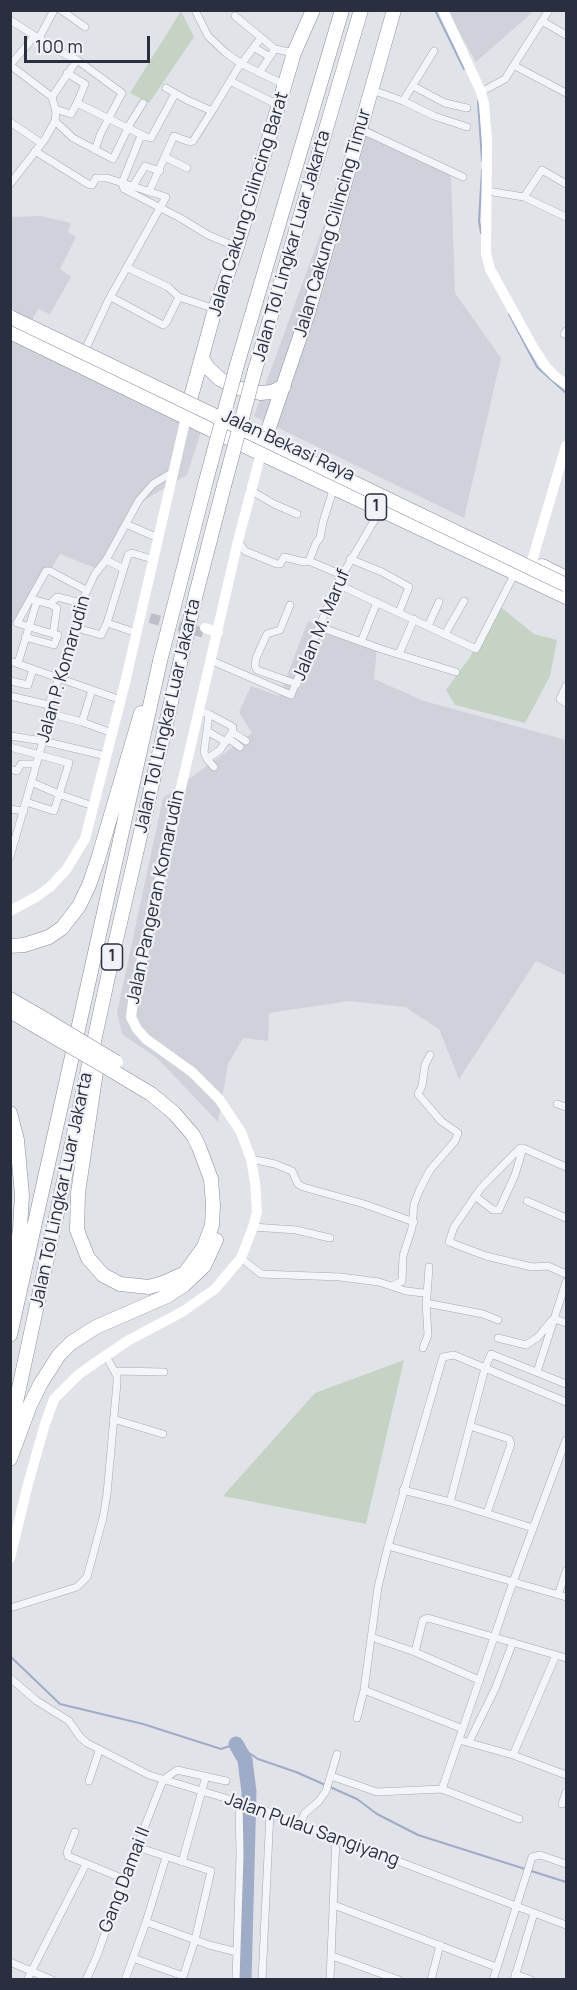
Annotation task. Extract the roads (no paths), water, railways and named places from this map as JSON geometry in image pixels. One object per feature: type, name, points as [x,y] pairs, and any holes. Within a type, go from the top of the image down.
[{"type":"highway","name":"Jalan Cakung Cilincing Barat","points":[[186,417],[215,309],[237,247],[294,53],[313,10]]},
{"type":"highway","name":"Jalan Tol Lingkar Luar Jakarta","points":[[10,1335],[160,661],[237,365],[342,10]]},
{"type":"highway","name":"Jalan Tol Lingkar Luar Jakarta","points":[[10,1430],[114,949],[196,594],[255,370],[361,10]]},
{"type":"highway","name":"Jalan Cakung Cilincing Timur","points":[[261,453],[308,313],[394,10]]},
{"type":"highway","name":"Jalan Bekasi Raya","points":[[10,310],[191,400],[567,578]]},
{"type":"highway","points":[[10,317],[567,585]]},
{"type":"highway","name":"Jalan Bekasi Raya","points":[[10,332],[567,597]]},
{"type":"highway","points":[[202,358],[208,368],[220,379],[237,388],[260,393],[272,392],[284,387]]},
{"type":"highway","points":[[282,463],[290,445]]},
{"type":"highway","points":[[10,946],[36,941],[56,932],[72,918],[84,896],[98,859],[145,699],[160,661]]},
{"type":"highway","points":[[114,949],[78,1193],[77,1230],[88,1258],[103,1275],[120,1284],[148,1287],[164,1283],[185,1273],[204,1247],[212,1225],[211,1179],[193,1135],[174,1113],[114,1066]]},
{"type":"highway","points":[[10,999],[42,1024],[169,1096],[183,1108],[201,1132],[213,1155],[220,1180],[222,1215],[220,1231],[204,1266],[184,1285],[155,1302],[96,1327],[71,1343],[60,1355],[41,1383],[30,1405],[10,1459]]},
{"type":"highway","points":[[10,1011],[42,1024]]},
{"type":"highway","points":[[10,1113],[17,1140],[22,1195],[20,1229],[10,1296]]},
{"type":"street","points":[[10,184],[55,121],[55,109],[52,97],[10,65],[37,37],[54,10]]},
{"type":"street","points":[[61,10],[85,27]]},
{"type":"street","points":[[195,10],[211,40],[242,64],[285,85]]},
{"type":"street","points":[[443,10],[482,92],[487,120],[486,253],[490,269],[546,367],[567,384]]},
{"type":"street","points":[[482,92],[504,79],[549,10]]},
{"type":"street","points":[[235,16],[275,49],[294,53]]},
{"type":"street","points":[[10,20],[77,60],[122,93],[100,135],[95,150]]},
{"type":"street","points":[[542,21],[567,35]]},
{"type":"street","points":[[148,192],[160,171],[174,136],[193,141],[230,81],[261,38]]},
{"type":"street","points":[[255,48],[270,57]]},
{"type":"street","points":[[259,73],[275,49]]},
{"type":"street","points":[[403,101],[434,51]]},
{"type":"street","points":[[52,97],[77,60]]},
{"type":"street","points":[[514,66],[567,93]]},
{"type":"street","points":[[55,109],[71,114],[85,84],[67,73]]},
{"type":"street","points":[[230,81],[280,106]]},
{"type":"street","points":[[413,86],[445,103],[467,108]]},
{"type":"street","points":[[166,88],[212,111]]},
{"type":"street","points":[[371,90],[466,128]]},
{"type":"street","points":[[77,103],[151,138],[175,94]]},
{"type":"street","points":[[55,121],[73,138],[114,159],[143,103]]},
{"type":"street","points":[[10,122],[41,143]]},
{"type":"street","points":[[360,129],[463,177]]},
{"type":"street","points":[[144,136],[140,138],[122,183],[126,191],[208,236],[237,247]]},
{"type":"street","points":[[34,152],[92,185],[99,177],[166,197],[86,348]]},
{"type":"street","points":[[165,157],[187,168]]},
{"type":"street","points":[[133,186],[145,166],[160,171]]},
{"type":"street","points":[[10,170],[17,176]]},
{"type":"street","points":[[524,197],[542,170],[567,184]]},
{"type":"street","points":[[487,191],[524,197],[567,217]]},
{"type":"street","points":[[128,268],[168,286],[179,297],[215,309]]},
{"type":"street","points":[[111,297],[163,325],[179,297]]},
{"type":"street","points":[[10,911],[40,895],[66,870],[85,838],[137,633],[146,614],[152,558],[186,417]]},
{"type":"street","points":[[532,561],[567,446]]},
{"type":"street","name":"Jalan Pangeran Komarudin","points":[[10,1558],[28,1484],[54,1399],[78,1375],[129,1340],[200,1301],[220,1283],[240,1258],[254,1227],[257,1197],[251,1159],[241,1132],[219,1100],[192,1072],[146,1039],[137,1029],[131,1017],[135,985],[204,712],[210,660],[250,490],[261,453]]},
{"type":"street","name":"Jalan P. Komarudin","points":[[10,857],[43,741],[49,709],[76,632],[81,603],[86,590],[146,490],[172,472]]},
{"type":"street","points":[[309,561],[320,538],[334,487]]},
{"type":"street","points":[[250,490],[297,514]]},
{"type":"street","name":"Jalan M. Maruf","points":[[210,660],[290,696],[297,684],[337,584],[381,509]]},
{"type":"street","points":[[126,524],[158,538]]},
{"type":"street","points":[[238,541],[245,551],[277,564],[280,564],[284,557],[309,561],[342,575]]},
{"type":"street","points":[[86,590],[48,570],[34,600],[17,623],[28,628],[56,634],[76,632],[101,635],[118,591],[122,568],[130,553],[152,558]]},
{"type":"street","points":[[106,560],[122,568]]},
{"type":"street","points":[[350,560],[382,572],[409,587],[399,612]]},
{"type":"street","points":[[337,584],[476,649],[515,573]]},
{"type":"street","points":[[50,604],[57,597],[81,603]]},
{"type":"street","points":[[25,637],[54,645],[57,608],[34,600]]},
{"type":"street","points":[[34,600],[28,628],[14,662],[121,699]]},
{"type":"street","points":[[361,642],[377,602]]},
{"type":"street","points":[[428,626],[439,602]]},
{"type":"street","points":[[445,634],[464,602]]},
{"type":"street","points":[[290,605],[280,630],[267,634],[256,658],[255,666],[257,670],[297,684]]},
{"type":"street","points":[[399,654],[414,619]]},
{"type":"street","points":[[107,623],[137,633]]},
{"type":"street","points":[[320,627],[456,672]]},
{"type":"street","points":[[204,631],[217,635]]},
{"type":"street","points":[[10,681],[28,685],[33,669]]},
{"type":"street","points":[[567,686],[560,698],[567,703]]},
{"type":"street","points":[[82,722],[92,690]]},
{"type":"street","points":[[10,696],[112,733]]},
{"type":"street","points":[[204,712],[207,731],[203,746],[207,759],[214,767]]},
{"type":"street","points":[[204,712],[233,728],[220,750],[207,759]]},
{"type":"street","points":[[207,731],[246,741]]},
{"type":"street","points":[[10,736],[43,741],[106,756]]},
{"type":"street","points":[[229,737],[240,747]]},
{"type":"street","points":[[10,747],[69,763],[61,795],[54,811],[26,801]]},
{"type":"street","points":[[10,769],[18,771],[20,765],[36,764]]},
{"type":"street","points":[[31,782],[93,806]]},
{"type":"street","points":[[10,809],[24,811]]},
{"type":"street","points":[[392,1286],[402,1281],[404,1256],[414,1222],[414,1204],[426,1177],[455,1141],[458,1133],[441,1121],[418,1094],[422,1086],[425,1065],[430,1055]]},
{"type":"street","points":[[557,1104],[567,1107]]},
{"type":"street","points":[[567,1167],[520,1148],[496,1170],[475,1197],[454,1227],[449,1240],[452,1244],[486,1256],[532,1267],[548,1266],[567,1274]]},
{"type":"street","points":[[475,1197],[493,1210],[499,1210],[515,1175],[523,1148]]},
{"type":"street","points":[[251,1159],[275,1164],[292,1171],[298,1184],[303,1187],[364,1204],[414,1222]]},
{"type":"street","points":[[526,1201],[567,1218]]},
{"type":"street","points":[[254,1227],[296,1230],[330,1238]]},
{"type":"street","points":[[240,1258],[261,1274],[340,1277],[379,1282],[426,1299],[498,1320]]},
{"type":"street","points":[[423,1348],[428,1330],[426,1299],[429,1267]]},
{"type":"street","points":[[537,1372],[567,1282]]},
{"type":"street","points":[[498,1338],[526,1345],[534,1341],[549,1322],[555,1319],[567,1323]]},
{"type":"street","points":[[450,1502],[489,1356],[493,1353],[567,1384]]},
{"type":"street","points":[[357,1718],[364,1690],[378,1587],[388,1546],[441,1363],[446,1355],[454,1355],[567,1402]]},
{"type":"street","points":[[10,1608],[77,1587],[87,1577],[103,1518],[117,1383],[115,1371],[106,1356]]},
{"type":"street","points":[[115,1371],[164,1372]]},
{"type":"street","points":[[113,1419],[163,1434]]},
{"type":"street","points":[[470,1426],[509,1439],[511,1444],[487,1513]]},
{"type":"street","points":[[442,1789],[513,1582],[567,1440]]},
{"type":"street","points":[[558,1461],[567,1465]]},
{"type":"street","points":[[403,1490],[533,1528]]},
{"type":"street","points":[[388,1546],[567,1597]]},
{"type":"street","points":[[558,1595],[567,1571]]},
{"type":"street","points":[[415,1652],[425,1618],[567,1658]]},
{"type":"street","points":[[371,1637],[415,1652],[479,1680]]},
{"type":"street","points":[[469,1742],[495,1689],[513,1642]]},
{"type":"street","points":[[513,1755],[556,1655]]},
{"type":"street","name":"Jalan Pulau Sangiyang","points":[[10,1678],[37,1701],[63,1716],[80,1737],[99,1751],[128,1766],[163,1780],[270,1812],[567,1925]]},
{"type":"street","points":[[364,1690],[463,1729]]},
{"type":"street","points":[[459,1740],[513,1755],[567,1774]]},
{"type":"street","points":[[89,1781],[99,1751]]},
{"type":"street","points":[[300,1823],[305,1813],[319,1802],[326,1791],[338,1754]]},
{"type":"street","points":[[163,1780],[177,1770],[226,1781]]},
{"type":"street","points":[[182,1862],[206,1776]]},
{"type":"street","points":[[330,1777],[377,1792],[442,1789],[519,1819]]},
{"type":"street","name":"Gang Damai II","points":[[86,1980],[163,1780]]},
{"type":"street","points":[[562,1804],[567,1792]]},
{"type":"street","points":[[236,1980],[241,1803]]},
{"type":"street","points":[[262,1980],[270,1812]]},
{"type":"street","points":[[75,1832],[67,1854],[124,1879]]},
{"type":"street","points":[[330,1980],[336,1837]]},
{"type":"street","points":[[133,1958],[182,1978],[195,1940],[212,1871],[137,1847]]},
{"type":"street","points":[[494,1980],[496,1967],[532,1857],[540,1855],[567,1864]]},
{"type":"street","points":[[125,1980],[166,1857]]},
{"type":"street","points":[[27,1980],[86,1864]]},
{"type":"street","points":[[334,1905],[496,1967]]},
{"type":"street","points":[[531,1980],[515,1977],[534,1913]]},
{"type":"street","points":[[146,1922],[237,1952]]},
{"type":"street","points":[[431,1980],[440,1945]]},
{"type":"street","points":[[332,1956],[399,1980]]},
{"type":"street","points":[[10,1962],[52,1980]]},
{"type":"waterway","points":[[435,10],[464,69]]},
{"type":"waterway","points":[[478,101],[482,161]]},
{"type":"waterway","points":[[481,233],[479,221],[482,170]]},
{"type":"waterway","points":[[509,314],[537,367],[566,393]]},
{"type":"waterway","points":[[11,1657],[60,1704],[143,1724],[221,1749],[236,1744],[258,1759],[296,1772],[357,1799],[377,1814],[418,1835],[566,1882]]},
{"type":"waterway","points":[[236,1744],[245,1760],[249,1792],[244,1980]]},
{"type":"tunnel","points":[[150,618],[204,633]]}]
